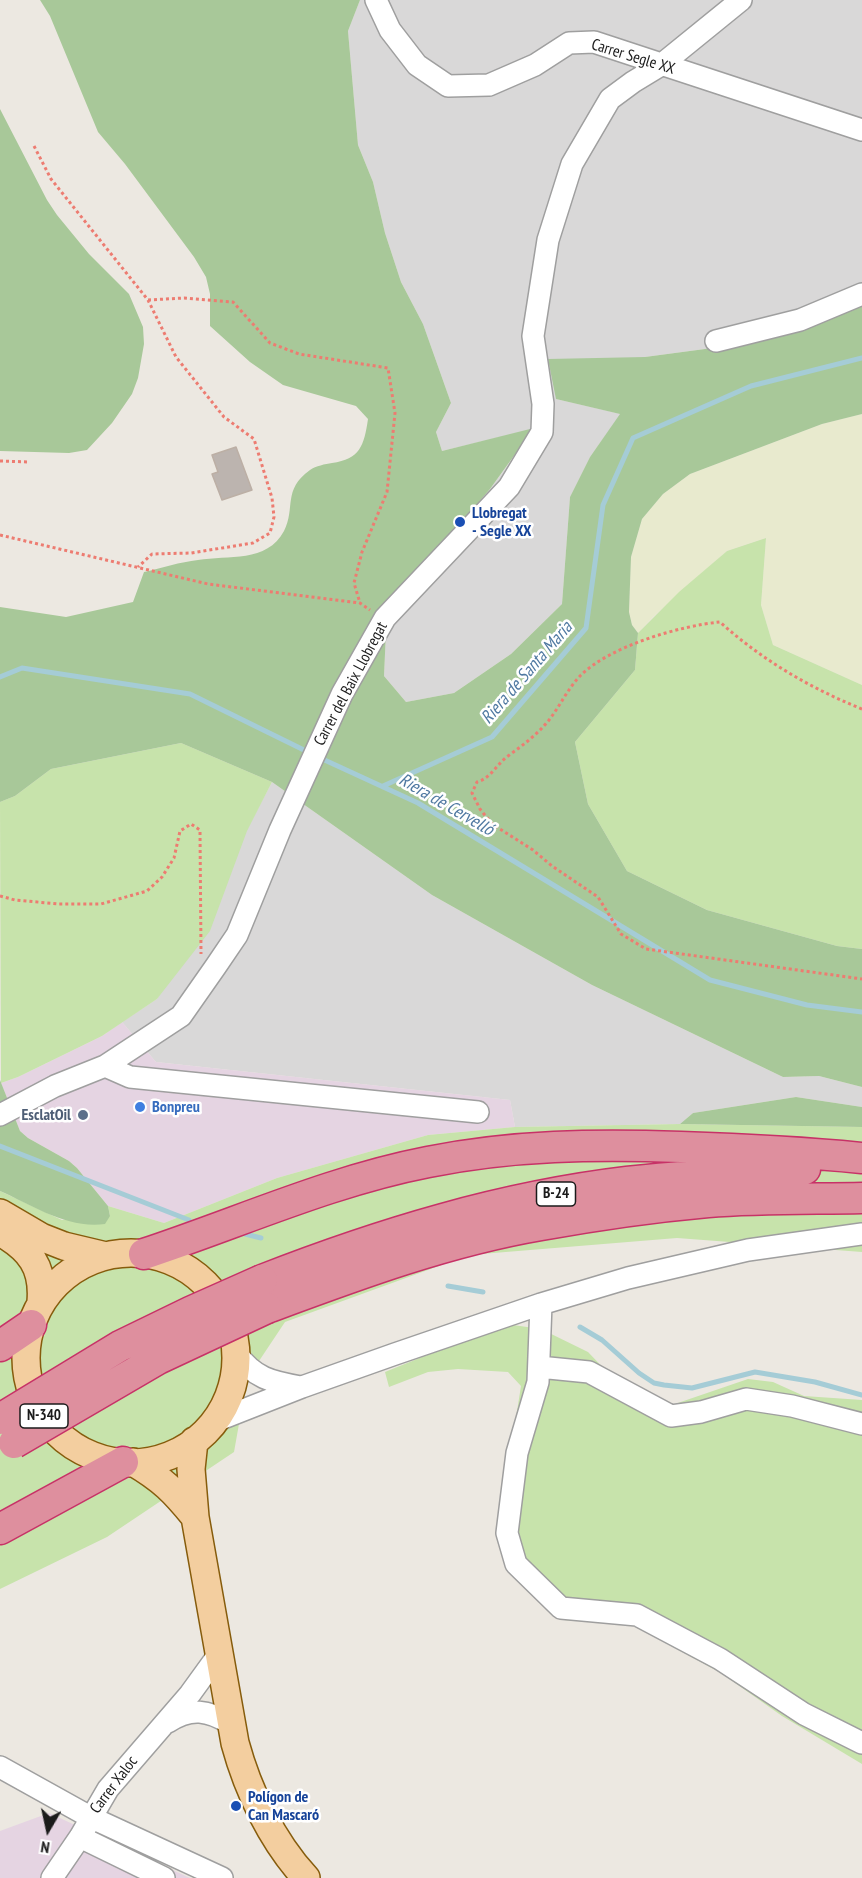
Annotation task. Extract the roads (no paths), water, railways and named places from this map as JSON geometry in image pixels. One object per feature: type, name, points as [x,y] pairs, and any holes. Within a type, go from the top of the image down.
[{"type":"highway","points":[[144,1254],[353,1181],[428,1161],[477,1154],[560,1146],[610,1145],[762,1150],[862,1158]]},
{"type":"highway","name":"B-24","points":[[265,1294],[332,1253],[434,1221],[538,1197],[626,1182],[711,1174],[862,1168]]},
{"type":"highway","name":"B-24","points":[[5,1439],[120,1346],[190,1311],[265,1294],[325,1287],[458,1243],[539,1225],[618,1212],[710,1202],[862,1198]]},
{"type":"highway","points":[[0,1346],[36,1314]]},
{"type":"highway","points":[[0,1529],[128,1462]]},
{"type":"main road","points":[[0,1213],[41,1237],[64,1246],[106,1256]]},
{"type":"main road","name":"N-340","points":[[0,1232],[24,1250],[37,1266],[42,1287],[26,1356],[27,1372],[30,1387],[44,1416],[65,1439],[92,1455],[128,1462],[148,1462],[177,1451],[204,1432]]},
{"type":"main road","points":[[36,1314],[64,1277],[88,1262],[126,1253],[144,1254],[175,1263],[202,1281],[222,1306],[229,1321],[236,1353],[235,1368],[228,1397],[204,1432],[191,1469],[195,1517],[239,1760],[256,1800],[274,1833],[306,1878]]},
{"type":"main road","points":[[128,1462],[158,1477],[176,1492],[195,1517]]},
{"type":"street","name":"Carrer Segle XX","points":[[376,0],[390,30],[417,65],[448,86],[489,85],[535,65],[569,43],[594,42],[862,130]]},
{"type":"street","name":"Carrer del Baix Llobregat","points":[[2,1114],[55,1086],[105,1065],[181,1016],[237,934],[280,830],[342,694],[384,618],[509,487],[542,432],[543,404],[533,336],[548,240],[572,164],[610,99],[661,65],[741,0]]},
{"type":"street","points":[[716,341],[800,320],[862,294]]},
{"type":"street","points":[[105,1065],[130,1077],[478,1112]]},
{"type":"street","name":"N-340","points":[[204,1432],[302,1387],[541,1304],[628,1278],[693,1262],[793,1242],[862,1234]]},
{"type":"street","points":[[541,1304],[538,1382],[517,1453],[507,1533],[516,1564],[561,1608],[637,1614],[720,1659],[804,1714],[862,1743]]},
{"type":"street","name":"N-340","points":[[236,1353],[258,1376],[277,1383],[302,1387]]},
{"type":"street","points":[[538,1367],[589,1372],[671,1416],[701,1412],[746,1399],[792,1407],[862,1424]]},
{"type":"street","name":"Carrer Xaloc","points":[[52,1878],[80,1837],[108,1789],[190,1694],[219,1654]]},
{"type":"street","name":"Carrer Xaloc","points":[[162,1725],[186,1712],[216,1715],[231,1724]]},
{"type":"street","points":[[0,1767],[90,1817],[222,1878]]},
{"type":"street","points":[[80,1837],[164,1878]]},
{"type":"waterway","name":"Riera de Santa Maria","points":[[383,786],[492,737],[586,628],[603,505],[633,438],[751,386],[862,358]]},
{"type":"waterway","name":"Riera de Cervelló","points":[[0,677],[22,668],[190,694],[310,753]]},
{"type":"waterway","name":"Riera de Cervelló","points":[[318,757],[418,803],[710,980],[807,1005],[862,1012]]},
{"type":"waterway","points":[[0,1146],[189,1220]]},
{"type":"waterway","points":[[245,1234],[261,1238]]},
{"type":"waterway","points":[[448,1286],[483,1292]]},
{"type":"waterway","points":[[580,1327],[602,1340],[639,1373],[654,1383],[692,1388],[755,1372],[815,1382],[862,1395]]},
{"type":"place","name":"Llobregat - Segle XX","points":[[460,522]]},
{"type":"place","name":"Bonpreu","points":[[140,1107]]},
{"type":"place","name":"EsclatOil","points":[[83,1115]]},
{"type":"place","name":"Polígon de Can Mascaró","points":[[236,1806]]}]
